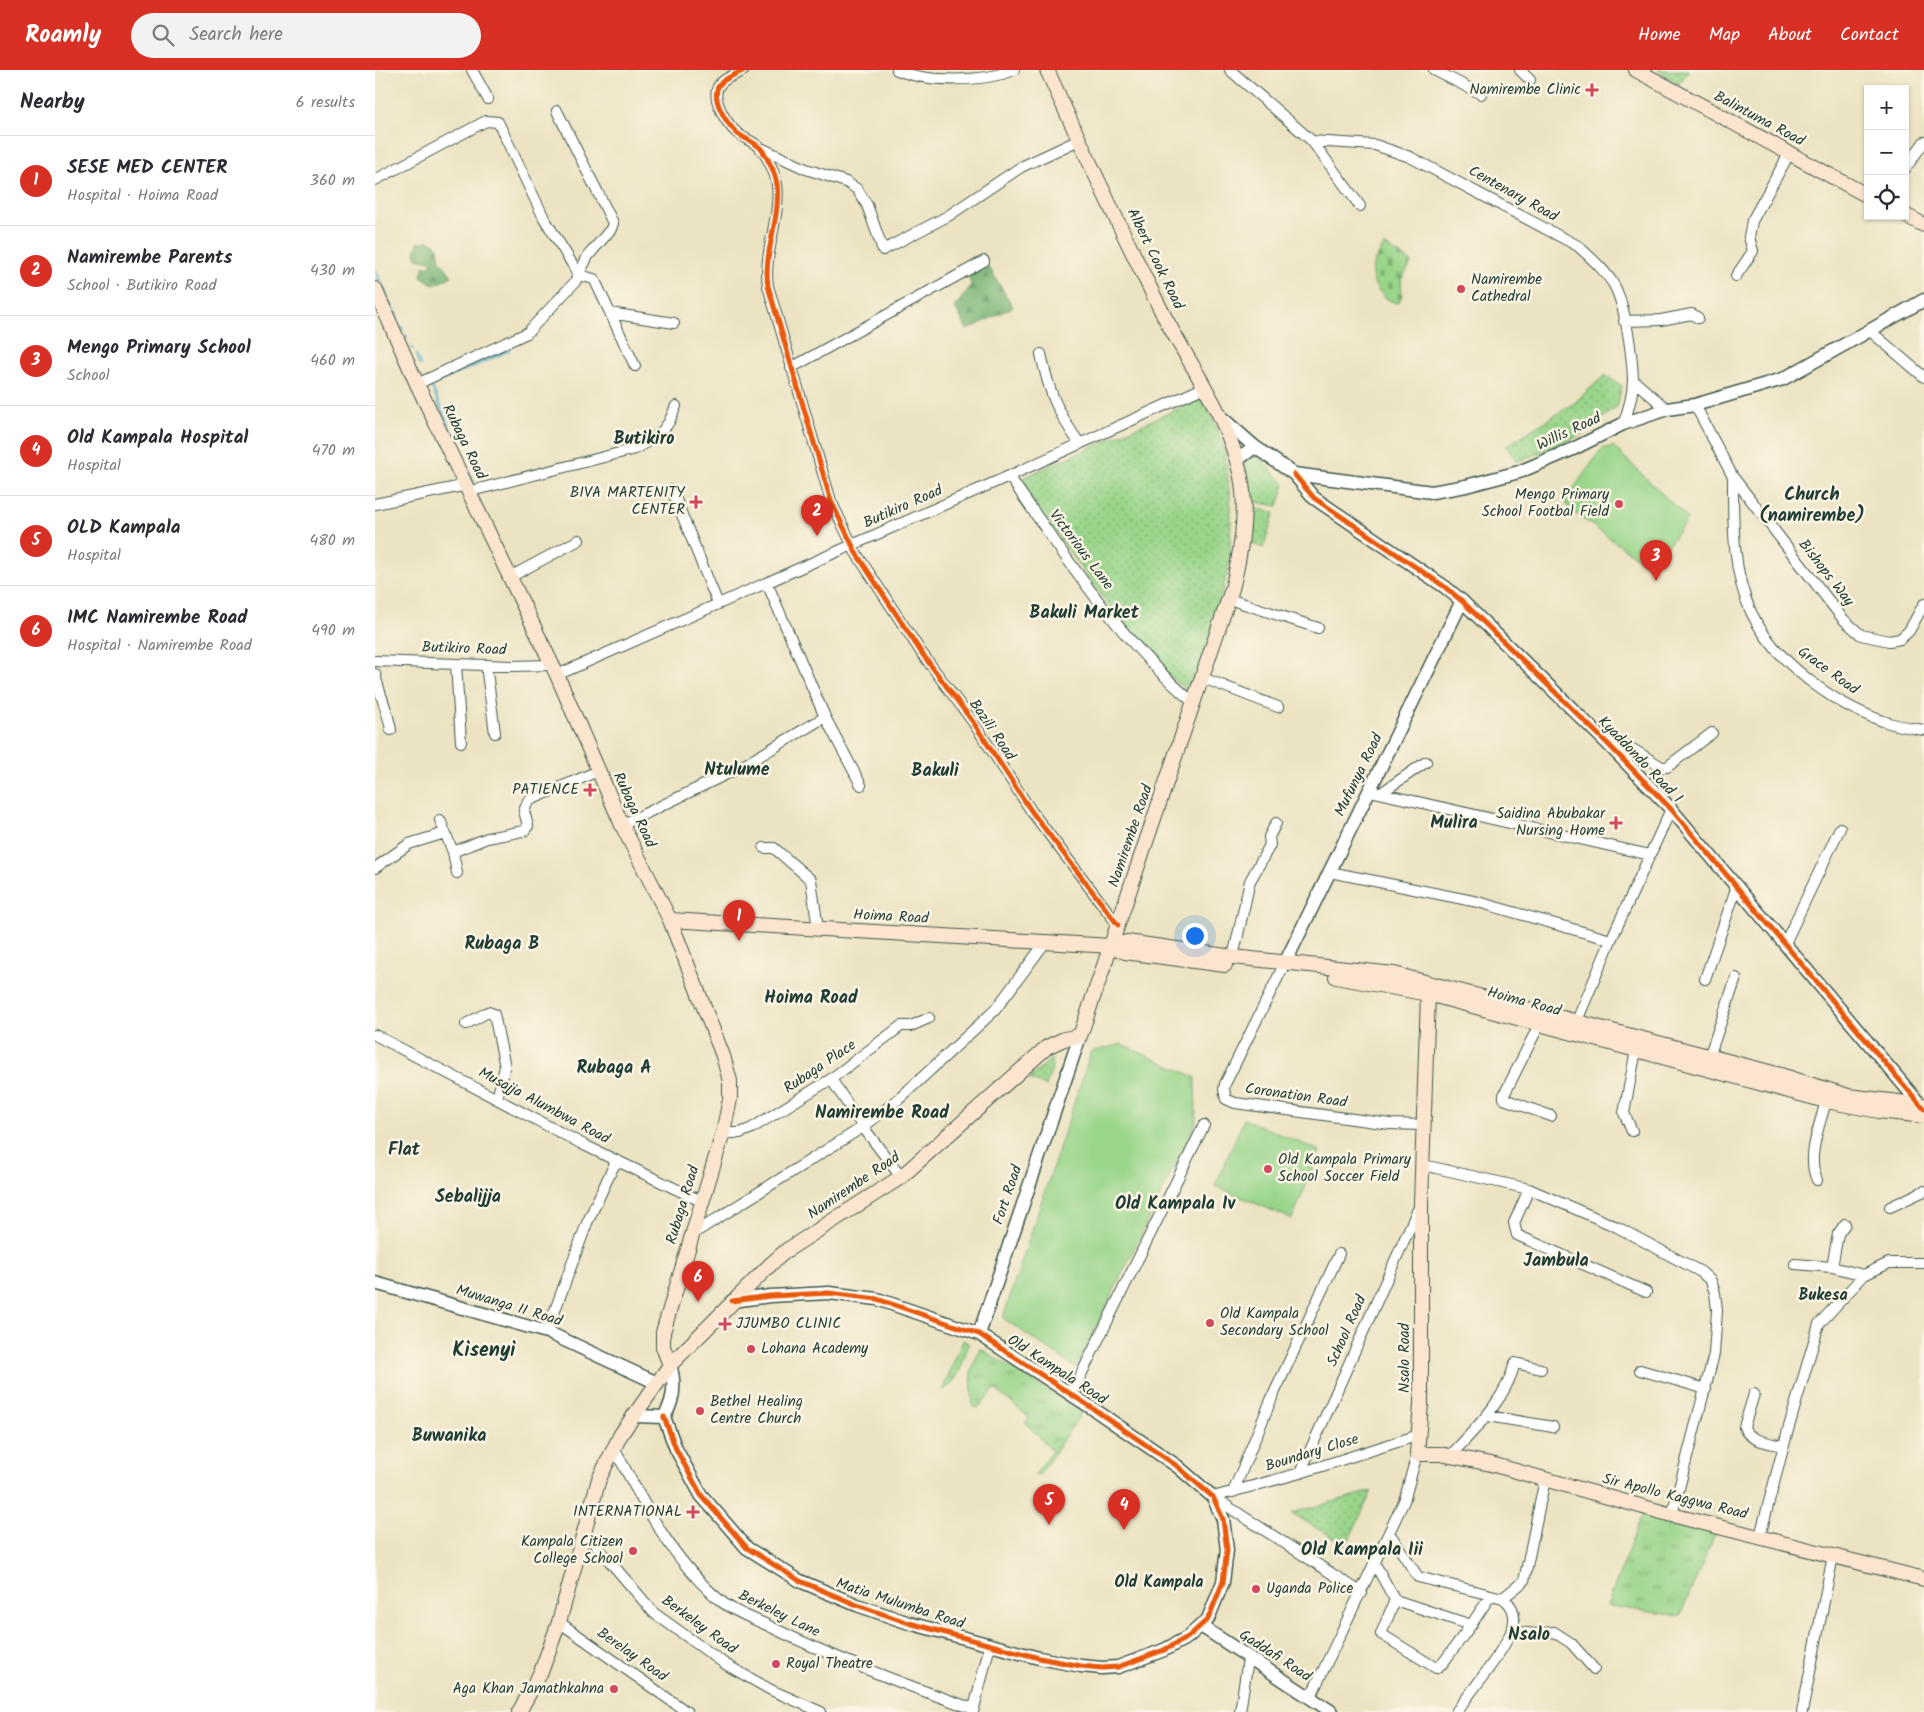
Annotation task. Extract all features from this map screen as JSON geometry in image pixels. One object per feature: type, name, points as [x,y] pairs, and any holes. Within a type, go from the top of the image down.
[{"type":"main road","name":"Albert Cook Road","points":[[1047,70],[1162,311],[1223,420],[1237,460]]},
{"type":"main road","name":"Balintuma Road","points":[[1636,70],[1864,194]]},
{"type":"main road","points":[[1909,217],[1924,225]]},
{"type":"main road","name":"Rubaga Road","points":[[375,289],[417,384],[469,488],[554,670],[622,825],[670,920],[723,1056],[730,1081],[731,1099],[723,1133],[663,1332],[663,1347],[670,1365]]},
{"type":"main road","name":"Namirembe Road","points":[[519,1712],[541,1672],[559,1622],[583,1530],[599,1479],[614,1448],[633,1416],[670,1365],[732,1301],[787,1250],[901,1176],[1047,1048],[1063,1040],[1080,1036],[1203,678],[1238,567],[1242,538],[1243,495],[1237,460]]},
{"type":"main road","name":"Hoima Road","points":[[670,920],[1047,940],[1111,946],[1125,952],[1283,967],[1394,974],[1709,1058],[1777,1074],[1848,1096],[1923,1109]]},
{"type":"main road","name":"Hoima Road","points":[[1111,946],[1127,942],[1233,957],[1385,984],[1540,1023],[1826,1101],[1879,1111],[1923,1109]]},
{"type":"main road","name":"Nsalo Road","points":[[1417,1454],[1419,1434],[1421,1202],[1428,994]]},
{"type":"main road","name":"Sir Apollo Kaggwa Road","points":[[1417,1454],[1450,1456],[1545,1479],[1672,1515],[1924,1579]]},
{"type":"street","points":[[473,70],[488,99]]},
{"type":"street","points":[[744,70],[722,82],[718,87],[716,97],[730,126],[737,133],[761,148],[806,169],[846,182],[857,190],[867,205],[883,250],[948,216],[1021,167],[1079,140]]},
{"type":"street","points":[[897,70],[933,80],[998,75],[1014,70]]},
{"type":"street","points":[[1231,70],[1312,141],[1360,206]]},
{"type":"street","points":[[1434,70],[1481,94]]},
{"type":"street","points":[[1521,70],[1530,80]]},
{"type":"street","points":[[417,384],[527,333],[575,282],[588,256],[611,230],[613,223],[557,111]]},
{"type":"street","points":[[375,180],[486,121],[497,122],[545,218],[579,275],[594,279],[635,366]]},
{"type":"street","name":"Centenary Road","points":[[1312,141],[1375,145],[1410,157],[1578,246],[1597,264],[1614,286],[1624,321],[1633,380],[1629,407],[1623,424]]},
{"type":"street","points":[[1909,163],[1924,142]]},
{"type":"street","name":"Bazili Road","points":[[761,148],[773,172],[778,193],[767,265],[767,281],[831,501],[852,545],[921,652],[973,722],[1032,812],[1118,925]]},
{"type":"street","points":[[1736,276],[1753,251],[1749,229],[1756,212],[1789,154]]},
{"type":"street","points":[[791,368],[984,261]]},
{"type":"street","name":"Willis Road","points":[[1223,420],[1255,447],[1294,474],[1432,492],[1519,472],[1573,449],[1623,424],[1667,409],[1695,405],[1783,379],[1924,300]]},
{"type":"street","points":[[610,313],[674,323]]},
{"type":"street","points":[[1624,321],[1661,320],[1692,314],[1698,318]]},
{"type":"street","points":[[1869,330],[1924,377]]},
{"type":"street","points":[[1041,354],[1051,396],[1063,420],[1080,444]]},
{"type":"street","points":[[1633,380],[1667,409]]},
{"type":"street","name":"Butikiro Road","points":[[375,661],[486,665],[554,670],[767,583],[1205,387]]},
{"type":"street","name":"Bishops Way","points":[[1695,405],[1733,477],[1843,619],[1861,635],[1889,641],[1900,639],[1914,624],[1924,604]]},
{"type":"street","points":[[375,504],[469,488],[635,448],[661,433],[669,422],[676,406]]},
{"type":"street","points":[[1237,460],[1255,447]]},
{"type":"street","name":"Kyaddondo Road 1","points":[[1294,474],[1314,498],[1445,587],[1462,601],[1608,744],[1671,809],[1923,1109]]},
{"type":"street","name":"Victorious Lane","points":[[1009,476],[1122,630],[1162,674],[1194,703]]},
{"type":"street","name":"Grace Road","points":[[1733,477],[1733,524],[1744,590],[1751,612],[1775,648],[1790,665],[1849,706],[1885,722],[1924,730]]},
{"type":"street","points":[[672,490],[718,604]]},
{"type":"street","points":[[510,577],[579,540]]},
{"type":"street","points":[[767,583],[825,717],[861,785]]},
{"type":"street","points":[[1229,599],[1317,628]]},
{"type":"street","name":"Mufunya Road","points":[[1283,967],[1330,872],[1375,792],[1462,601]]},
{"type":"street","points":[[456,664],[461,742]]},
{"type":"street","points":[[486,665],[495,733]]},
{"type":"street","points":[[375,674],[377,687],[386,704],[391,730]]},
{"type":"street","points":[[1203,678],[1278,707]]},
{"type":"street","points":[[622,825],[741,767],[825,717]]},
{"type":"street","points":[[1608,744],[1621,742],[1662,767],[1667,767],[1712,733]]},
{"type":"street","points":[[1375,792],[1426,762]]},
{"type":"street","points":[[453,852],[487,838],[524,830],[528,826],[524,811],[527,801],[598,771]]},
{"type":"street","points":[[1375,792],[1650,855]]},
{"type":"street","points":[[1576,1023],[1611,940],[1671,809]]},
{"type":"street","points":[[440,820],[453,852],[457,873]]},
{"type":"street","points":[[1233,957],[1250,881],[1270,845],[1269,837],[1276,823]]},
{"type":"street","points":[[1785,943],[1840,828]]},
{"type":"street","points":[[375,868],[409,844],[445,833]]},
{"type":"street","points":[[764,848],[773,848],[811,880],[819,929]]},
{"type":"street","points":[[1330,872],[1478,902],[1611,940]]},
{"type":"street","points":[[1705,979],[1737,886]]},
{"type":"street","points":[[691,1235],[863,1127],[900,1098],[995,1010],[1047,940]]},
{"type":"street","name":"Coronation Road","points":[[1283,967],[1225,1084],[1226,1099],[1235,1103],[1353,1119],[1424,1125]]},
{"type":"street","points":[[1709,1058],[1737,978]]},
{"type":"street","points":[[466,1024],[488,1012],[494,1014],[505,1067],[497,1099]]},
{"type":"street","name":"Rubaga Place","points":[[723,1133],[740,1133],[752,1128],[831,1079],[901,1026],[911,1026],[929,1018]]},
{"type":"street","points":[[1540,1023],[1504,1099],[1551,1116]]},
{"type":"street","name":"Musajja Alumbwa Road","points":[[375,1035],[616,1161],[701,1201]]},
{"type":"street","name":"Fort Road","points":[[979,1334],[1080,1036]]},
{"type":"street","points":[[1063,1040],[1069,1065]]},
{"type":"street","points":[[1632,1131],[1624,1113],[1636,1050]]},
{"type":"street","points":[[831,1079],[863,1127],[901,1176]]},
{"type":"street","points":[[1817,1180],[1813,1170],[1813,1160],[1826,1101]]},
{"type":"street","points":[[1071,1394],[1204,1125]]},
{"type":"street","points":[[547,1332],[587,1222],[616,1161]]},
{"type":"street","points":[[1423,1165],[1529,1189],[1617,1227],[1701,1272],[1711,1281],[1715,1293],[1717,1323],[1714,1354],[1672,1515]]},
{"type":"street","points":[[1529,1189],[1515,1223],[1517,1235],[1646,1292]]},
{"type":"street","points":[[1890,1207],[1924,1191]]},
{"type":"street","name":"School Road","points":[[1300,1474],[1421,1202]]},
{"type":"street","points":[[1832,1267],[1838,1234],[1845,1224]]},
{"type":"street","points":[[1233,1492],[1271,1400],[1339,1254]]},
{"type":"street","points":[[1760,1536],[1783,1446],[1819,1324],[1863,1275],[1889,1263],[1924,1263]]},
{"type":"street","points":[[1795,1264],[1832,1267],[1863,1275]]},
{"type":"street","name":"Muwanga II Road","points":[[375,1283],[547,1332],[657,1383]]},
{"type":"street","name":"Old Kampala Road","points":[[732,1301],[809,1294],[848,1294],[877,1299],[979,1334],[1177,1466],[1213,1497],[1223,1519],[1227,1550],[1226,1569],[1213,1610],[1201,1626]]},
{"type":"street","points":[[1450,1456],[1488,1416],[1500,1398],[1515,1363],[1541,1369]]},
{"type":"street","points":[[633,1416],[664,1417],[670,1406],[674,1388],[674,1378],[670,1365]]},
{"type":"street","points":[[1640,1370],[1706,1389]]},
{"type":"street","points":[[1754,1394],[1744,1427],[1745,1432],[1751,1437],[1783,1446]]},
{"type":"street","points":[[1488,1416],[1553,1427]]},
{"type":"street","name":"Matia Mulumba Road","points":[[664,1417],[676,1449],[701,1496],[739,1541],[753,1552],[810,1586],[857,1605],[909,1623],[1059,1663],[1081,1666],[1117,1667],[1164,1650],[1188,1637],[1201,1626]]},
{"type":"street","name":"Boundary Close","points":[[1213,1497],[1300,1474],[1419,1434]]},
{"type":"street","name":"Berkeley Lane","points":[[614,1448],[648,1511],[672,1550],[700,1582],[724,1604],[828,1655],[973,1710]]},
{"type":"street","name":"Nsalo Road","points":[[1310,1698],[1362,1593],[1404,1501],[1417,1454]]},
{"type":"street","points":[[1503,1598],[1524,1581],[1545,1479]]},
{"type":"street","points":[[1213,1497],[1362,1593]]},
{"type":"street","name":"Berkeley Road","points":[[583,1530],[654,1612],[725,1664],[771,1690],[821,1712]]},
{"type":"street","points":[[1389,1534],[1418,1577],[1503,1598],[1514,1611],[1512,1631],[1456,1712]]},
{"type":"street","points":[[1802,1712],[1833,1556]]},
{"type":"street","points":[[1375,1564],[1395,1600],[1471,1626]]},
{"type":"street","points":[[1395,1600],[1381,1634],[1436,1668],[1443,1663],[1471,1626],[1491,1595]]},
{"type":"street","name":"Berelay Road","points":[[559,1622],[687,1712]]},
{"type":"street","name":"Gaddafi Road","points":[[1201,1626],[1247,1658],[1332,1712]]},
{"type":"street","points":[[1512,1631],[1535,1634],[1554,1632],[1571,1643],[1594,1669]]},
{"type":"street","points":[[973,1710],[991,1645]]},
{"type":"street","points":[[1240,1712],[1247,1658]]},
{"type":"green space","points":[[1658,70],[1689,70],[1678,85]]},
{"type":"green space","points":[[430,241],[438,247],[440,260],[452,276],[434,285],[421,276],[424,267],[432,265],[431,261],[417,258],[415,252],[418,243]]},
{"type":"green space","points":[[1384,245],[1412,262],[1401,280],[1402,295],[1399,302],[1396,303],[1386,298],[1374,283],[1372,272],[1374,263]]},
{"type":"green space","points":[[984,264],[990,269],[1013,307],[967,330],[955,307],[971,286],[969,275]]},
{"type":"green space","points":[[1605,375],[1622,386],[1617,407],[1579,436],[1517,462],[1506,446],[1574,403]]},
{"type":"green space","points":[[1204,397],[1224,446],[1231,505],[1230,561],[1215,620],[1190,691],[1177,683],[1121,623],[1018,480]]},
{"type":"green space","name":"Mengo Primary School Footbal Field","points":[[1613,446],[1688,519],[1651,568],[1568,508],[1565,500],[1602,449]]},
{"type":"green space","points":[[1249,456],[1259,457],[1285,484],[1278,506],[1249,501],[1244,461]]},
{"type":"green space","points":[[1250,508],[1275,512],[1263,548],[1248,542],[1251,524]]},
{"type":"green space","points":[[1121,1044],[1195,1077],[1196,1122],[1076,1368],[1003,1318],[1091,1052]]},
{"type":"green space","points":[[1051,1059],[1052,1068],[1046,1086],[1029,1079]]},
{"type":"green space","name":"Old Kampala Primary School Soccer Field","points":[[1244,1119],[1320,1151],[1292,1219],[1215,1186]]},
{"type":"green space","points":[[963,1340],[969,1344],[960,1370],[953,1382],[942,1390]]},
{"type":"green space","points":[[980,1348],[1082,1412],[1040,1474],[1034,1476],[1052,1451],[1025,1422],[1029,1418],[995,1389],[978,1408],[973,1407],[971,1372]]},
{"type":"green space","points":[[1372,1491],[1346,1546],[1292,1513]]},
{"type":"green space","points":[[1643,1511],[1716,1532],[1680,1616],[1607,1606]]},
{"type":"waterway","points":[[377,275],[380,282]]},
{"type":"waterway","points":[[383,287],[386,294]]},
{"type":"waterway","points":[[390,303],[397,317]]},
{"type":"waterway","points":[[475,486],[431,385],[509,350]]},
{"type":"waterway","points":[[416,355],[420,365]]},
{"type":"cycle path","points":[[744,70],[721,83],[716,94],[717,101],[724,116],[733,128],[762,150],[776,180],[778,197],[768,261],[768,286],[831,501],[856,553],[921,652],[973,722],[1032,812],[1118,925]]},
{"type":"cycle path","points":[[1294,474],[1314,498],[1445,587],[1462,601],[1608,744],[1671,809],[1924,1109]]},
{"type":"cycle path","points":[[664,1417],[676,1449],[701,1495],[747,1548],[800,1581],[857,1605],[909,1623],[1039,1658],[1102,1668],[1118,1667],[1164,1650],[1188,1637],[1208,1619],[1223,1582],[1227,1550],[1223,1519],[1213,1497],[1177,1466],[1092,1408],[979,1334],[877,1299],[829,1293],[770,1296],[732,1301]]},
{"type":"place","name":"Namirembe Clinic","points":[[1592,90]]},
{"type":"place","name":"Namirembe Cathedral","points":[[1461,289]]},
{"type":"place","name":"BIVA MARTENITY CENTER","points":[[696,502]]},
{"type":"place","name":"Mengo Primary School Footbal Field","points":[[1619,504]]},
{"type":"place","name":"Namirembe Parents","points":[[817,536]]},
{"type":"place","name":"Mengo Primary School","points":[[1656,581]]},
{"type":"place","name":"PATIENCE","points":[[590,790]]},
{"type":"place","name":"Saidina Abubakar Nursing Home","points":[[1616,823]]},
{"type":"place","name":"SESE MED CENTER","points":[[739,941]]},
{"type":"place","name":"Old Kampala Primary School Soccer Field","points":[[1268,1169]]},
{"type":"place","name":"IMC Namirembe Road","points":[[698,1302]]},
{"type":"place","name":"Old Kampala Secondary School","points":[[1210,1323]]},
{"type":"place","name":"JJUMBO CLINIC","points":[[725,1324]]},
{"type":"place","name":"Lohana Academy","points":[[751,1349]]},
{"type":"place","name":"Bethel Healing Centre Church","points":[[700,1411]]},
{"type":"place","name":"INTERNATIONAL","points":[[693,1512]]},
{"type":"place","name":"OLD Kampala","points":[[1049,1525]]},
{"type":"place","name":"Old Kampala Hospital","points":[[1124,1530]]},
{"type":"place","name":"Kampala Citizen College School","points":[[633,1551]]},
{"type":"place","name":"Uganda Police","points":[[1256,1589]]},
{"type":"place","name":"Royal Theatre","points":[[776,1664]]},
{"type":"place","name":"Aga Khan Jamathkahna","points":[[614,1689]]},
{"type":"district","name":"Butikiro","points":[[644,439]]},
{"type":"district","name":"Church (namirembe)","points":[[1812,505]]},
{"type":"district","name":"Bakuli Market","points":[[1084,613]]},
{"type":"district","name":"Ntulume","points":[[737,770]]},
{"type":"district","name":"Bakuli","points":[[935,771]]},
{"type":"district","name":"Mulira","points":[[1454,823]]},
{"type":"district","name":"Rubaga B","points":[[502,944]]},
{"type":"district","name":"Hoima Road","points":[[811,998]]},
{"type":"district","name":"Rubaga A","points":[[614,1068]]},
{"type":"district","name":"Namirembe Road","points":[[882,1113]]},
{"type":"district","name":"Flat","points":[[404,1150]]},
{"type":"district","name":"Sebalijja","points":[[468,1197]]},
{"type":"district","name":"Old Kampala Iv","points":[[1175,1204]]},
{"type":"district","name":"Jambula","points":[[1556,1261]]},
{"type":"district","name":"Bukesa","points":[[1823,1295]]},
{"type":"district","name":"Kisenyi","points":[[484,1351]]},
{"type":"district","name":"Buwanika","points":[[449,1436]]},
{"type":"district","name":"Old Kampala Iii","points":[[1362,1550]]},
{"type":"district","name":"Old Kampala","points":[[1159,1582]]},
{"type":"district","name":"Nsalo","points":[[1529,1635]]}]
